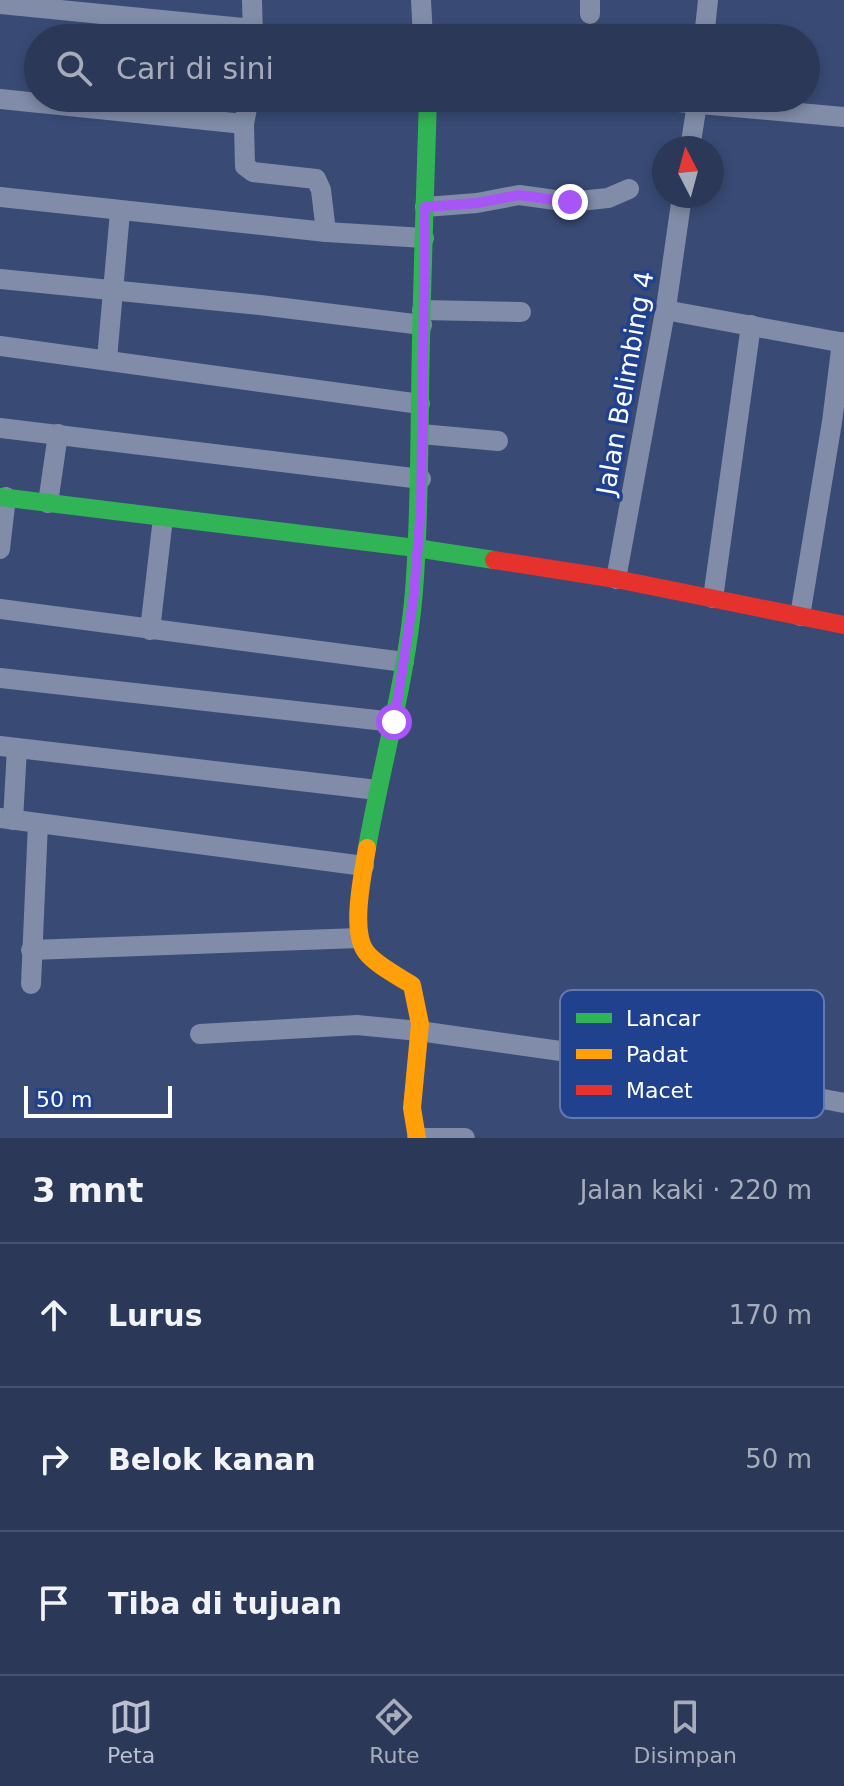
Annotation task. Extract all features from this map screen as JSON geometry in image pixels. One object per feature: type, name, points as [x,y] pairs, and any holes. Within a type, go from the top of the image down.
[{"type":"street","points":[[252,0],[253,24]]},
{"type":"street","points":[[421,0],[422,24]]},
{"type":"street","points":[[705,24],[708,0]]},
{"type":"street","points":[[0,4],[169,24]]},
{"type":"street","points":[[0,99],[24,101]]},
{"type":"street","points":[[127,112],[244,124]]},
{"type":"street","points":[[246,112],[243,152],[248,170],[316,179],[321,190],[326,232]]},
{"type":"street","points":[[428,112],[421,479],[414,594],[394,722],[377,790],[364,866],[359,938],[367,954],[412,985],[419,1031],[412,1108],[417,1138],[465,1138]]},
{"type":"street","points":[[692,136],[696,112]]},
{"type":"street","points":[[798,112],[844,117]]},
{"type":"street","points":[[425,207],[477,203],[519,195],[570,202],[608,198],[629,189]]},
{"type":"street","points":[[0,197],[326,232],[424,238]]},
{"type":"street","name":"Jalan Belimbing 4","points":[[616,579],[665,310],[680,208]]},
{"type":"street","points":[[107,359],[120,212]]},
{"type":"street","points":[[0,279],[422,317],[521,312]]},
{"type":"street","points":[[665,310],[843,342],[800,616]]},
{"type":"street","points":[[713,598],[751,325]]},
{"type":"street","points":[[0,346],[420,404]]},
{"type":"street","points":[[0,428],[421,479]]},
{"type":"street","points":[[48,503],[58,434]]},
{"type":"street","points":[[421,434],[498,441]]},
{"type":"street","points":[[0,549],[3,497],[416,548],[616,579],[844,625]]},
{"type":"street","points":[[150,630],[163,518]]},
{"type":"street","points":[[0,609],[404,662]]},
{"type":"street","points":[[0,678],[394,722]]},
{"type":"street","points":[[364,866],[6,819],[8,747],[377,790]]},
{"type":"street","points":[[31,984],[38,823]]},
{"type":"street","points":[[31,950],[359,938]]},
{"type":"street","points":[[200,1034],[357,1025],[560,1052]]},
{"type":"street","points":[[824,1099],[844,1103]]},
{"type":"traffic: fast","points":[[367,848],[400,688],[414,591],[428,112]]},
{"type":"traffic: fast","points":[[0,497],[494,560]]},
{"type":"traffic: slow","points":[[367,848],[358,917],[361,943],[375,961],[412,985],[420,1024],[412,1108],[417,1138]]},
{"type":"traffic: jam","points":[[494,560],[616,579],[844,625]]},
{"type":"route","points":[[394,722],[414,594],[421,506],[425,207],[477,203],[519,195],[570,202]]}]
